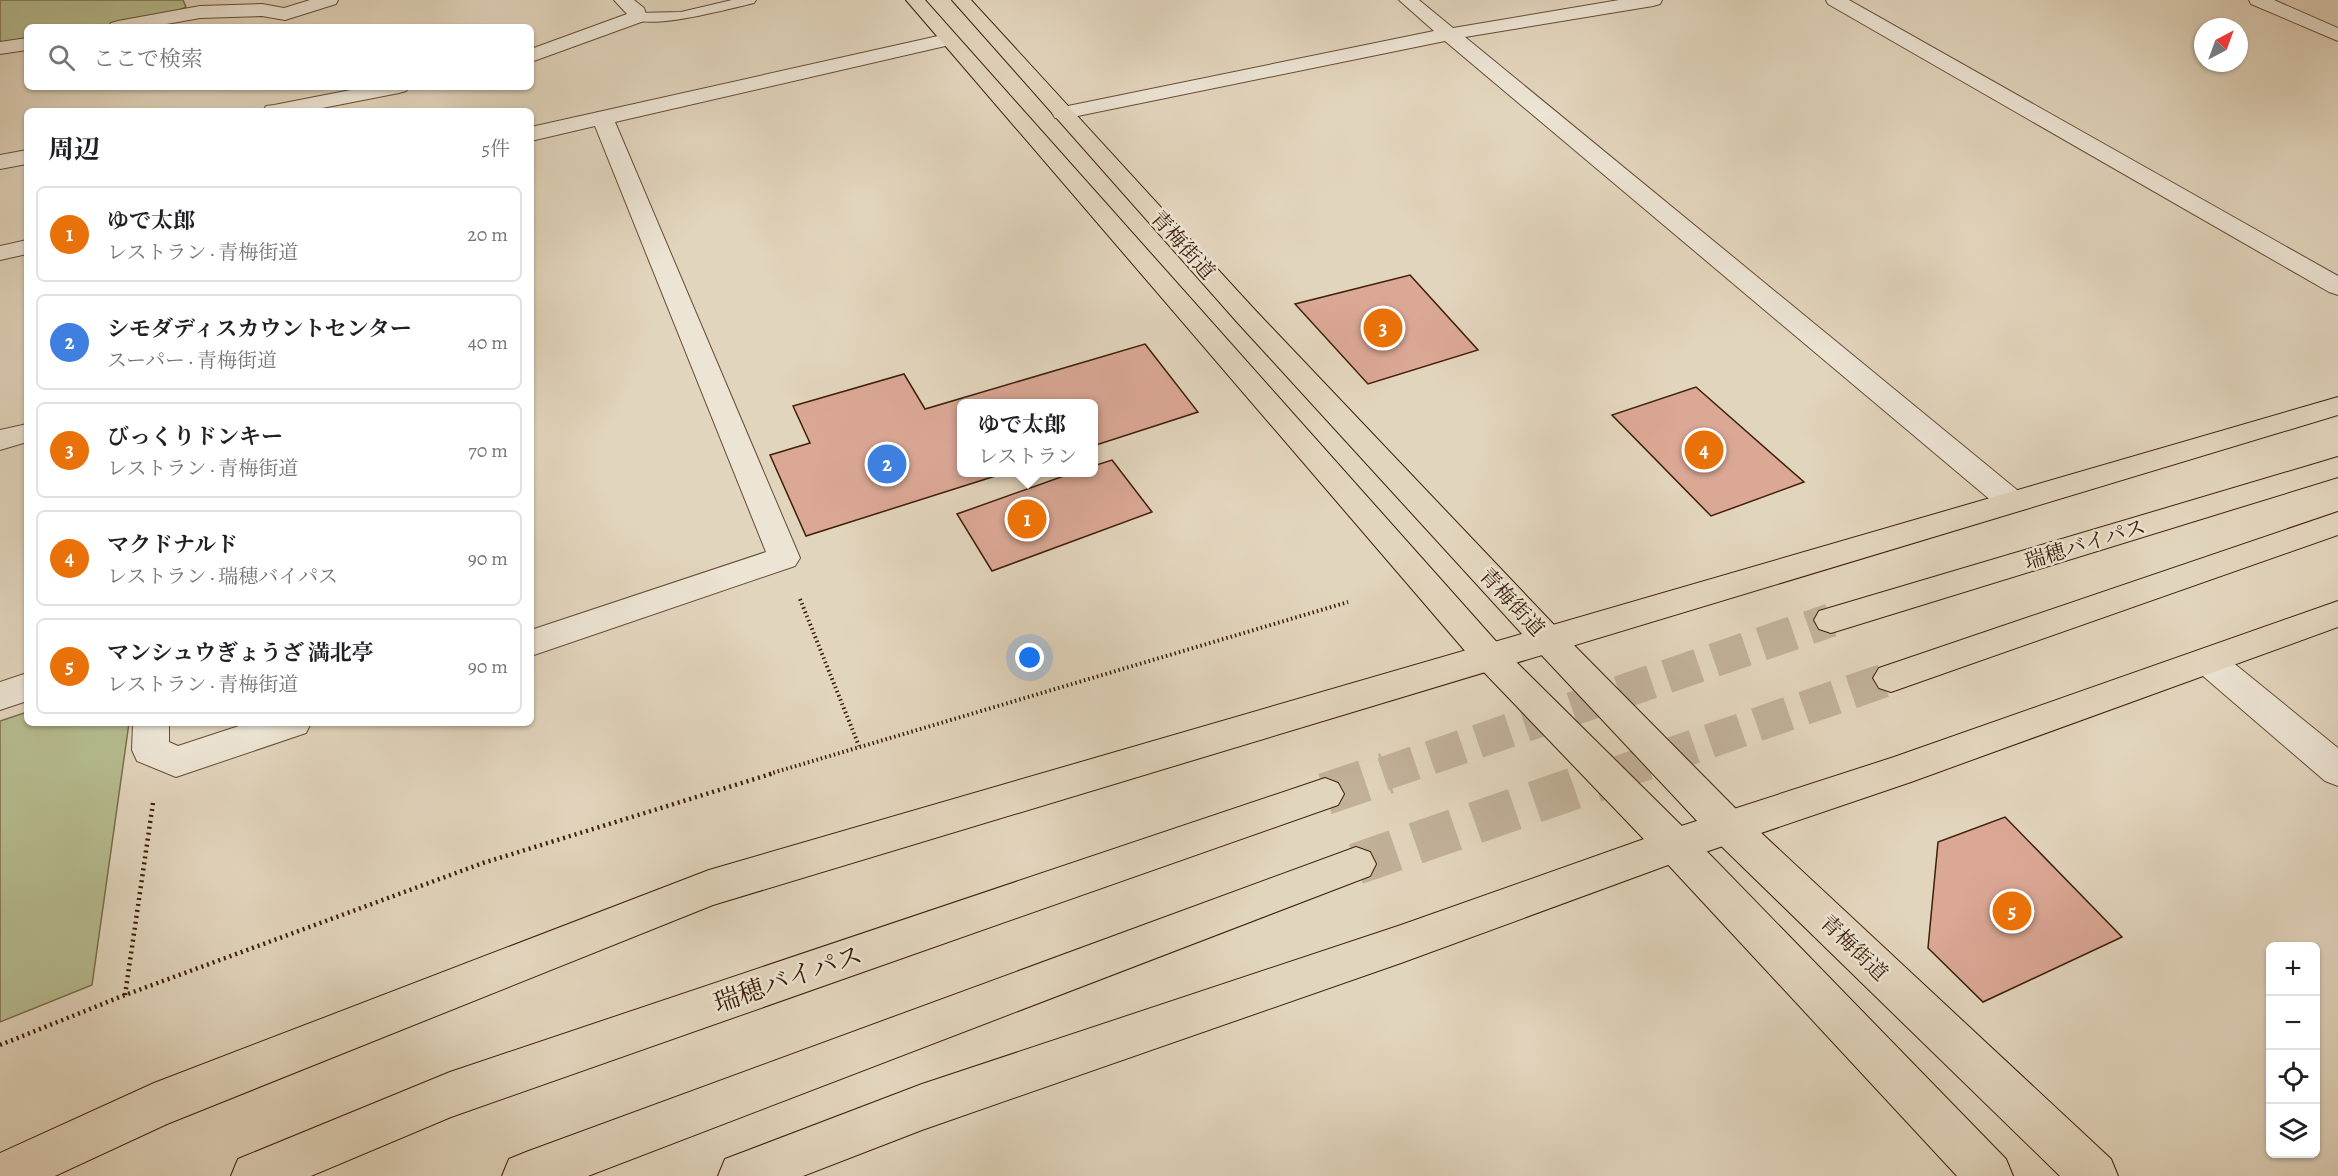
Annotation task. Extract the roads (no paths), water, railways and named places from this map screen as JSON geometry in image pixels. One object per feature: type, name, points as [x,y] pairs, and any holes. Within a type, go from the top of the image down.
[{"type":"main road","name":"青梅街道","points":[[915,0],[947,40],[1490,657],[1675,845],[1989,1176]]},
{"type":"main road","name":"青梅街道","points":[[961,0],[1238,307],[1546,638],[1728,827],[2094,1176]]},
{"type":"main road","points":[[2,1176],[154,1106],[709,888],[2338,405]]},
{"type":"main road","name":"瑞穂バイパス","points":[[1831,621],[2338,467]]},
{"type":"main road","points":[[1890,678],[2338,523]]},
{"type":"main road","points":[[742,1176],[922,1107],[1401,944],[1675,845],[1898,771],[2338,614]]},
{"type":"main road","name":"瑞穂バイパス","points":[[255,1176],[450,1095],[1326,794]]},
{"type":"main road","points":[[526,1176],[1356,864]]},
{"type":"street","points":[[129,24],[198,6],[262,10],[290,21],[329,0]]},
{"type":"street","points":[[534,56],[637,17],[637,12],[623,0]]},
{"type":"street","points":[[1408,0],[2011,501]]},
{"type":"street","points":[[1063,113],[1450,34],[1653,0]]},
{"type":"street","points":[[1835,0],[2338,287]]},
{"type":"street","points":[[2258,0],[2338,35]]},
{"type":"street","points":[[534,133],[947,40]]},
{"type":"street","points":[[0,48],[24,44]]},
{"type":"street","points":[[283,108],[330,94],[369,90]]},
{"type":"street","points":[[534,642],[784,558],[602,117]]},
{"type":"street","points":[[0,162],[24,158]]},
{"type":"street","points":[[0,253],[24,248]]},
{"type":"street","points":[[0,440],[24,434]]},
{"type":"street","points":[[2208,661],[2338,770]]},
{"type":"street","points":[[0,696],[24,688]]},
{"type":"street","points":[[156,739],[176,762],[284,726]]},
{"type":"lane","points":[[637,17],[681,16],[748,0]]},
{"type":"tunnel","points":[[1383,774],[1831,620]]},
{"type":"tunnel","points":[[1615,774],[1891,678]]},
{"type":"tunnel","points":[[1325,794],[1387,773]]},
{"type":"tunnel","points":[[1356,864],[1619,773]]},
{"type":"place","name":"びっくりドンキー","points":[[1383,328]]},
{"type":"place","name":"マクドナルド","points":[[1704,450]]},
{"type":"place","name":"シモダディスカウントセンター","points":[[887,464]]},
{"type":"place","name":"ゆで太郎","points":[[1027,519]]},
{"type":"place","name":"マンシュウぎょうざ 満北亭","points":[[2012,911]]}]
